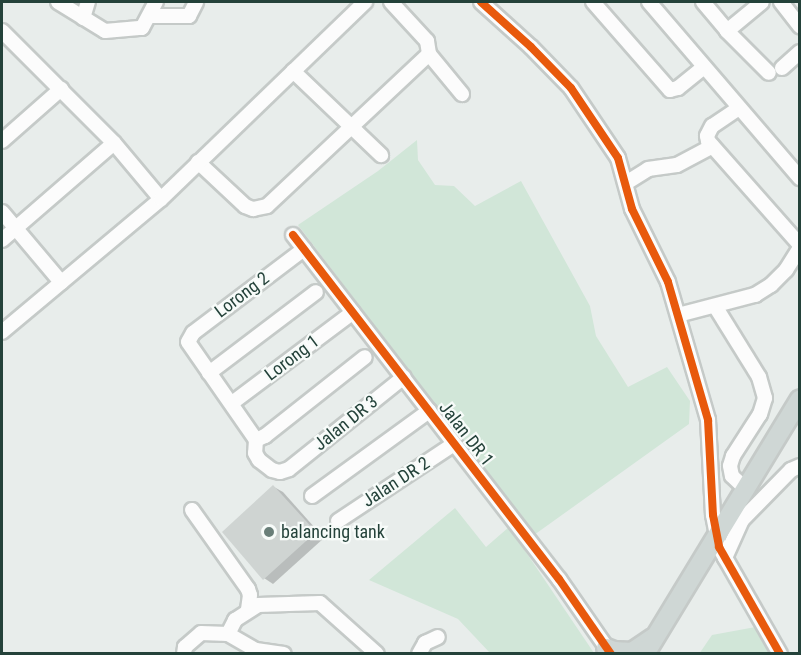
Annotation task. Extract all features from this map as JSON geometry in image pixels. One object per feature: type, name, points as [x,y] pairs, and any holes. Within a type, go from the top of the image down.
[{"type":"main road","points":[[609,652],[632,652],[650,642],[800,399]]},
{"type":"main road","points":[[645,654],[658,630]]},
{"type":"street","points":[[58,2],[105,31],[138,29],[150,16],[156,2]]},
{"type":"street","points":[[83,18],[88,2]]},
{"type":"street","points":[[150,16],[189,16],[196,2]]},
{"type":"street","points":[[2,332],[161,199],[365,2]]},
{"type":"street","points":[[391,2],[427,41],[429,54],[462,94]]},
{"type":"street","points":[[481,2],[531,47],[571,88],[618,158],[632,209],[668,282],[708,420],[711,449],[710,484],[716,536],[725,558],[780,654]]},
{"type":"street","points":[[593,2],[670,90],[678,88],[704,67]]},
{"type":"street","points":[[649,2],[799,175]]},
{"type":"street","points":[[703,2],[727,31],[775,70],[800,52]]},
{"type":"street","points":[[727,31],[762,2]]},
{"type":"street","points":[[781,2],[800,26]]},
{"type":"street","points":[[2,31],[114,143],[161,199]]},
{"type":"street","points":[[198,162],[245,206],[261,208],[353,128],[429,54]]},
{"type":"street","points":[[293,71],[381,155]]},
{"type":"street","points":[[2,141],[61,90]]},
{"type":"street","points":[[678,315],[755,295],[771,285],[786,270],[800,246],[712,146],[707,136],[708,131],[717,122],[739,108]]},
{"type":"street","points":[[2,240],[114,143]]},
{"type":"street","points":[[626,183],[648,169],[677,165],[712,146]]},
{"type":"street","points":[[2,212],[61,282]]},
{"type":"street","name":"Jalan DR 1","points":[[293,235],[559,579],[609,652]]},
{"type":"street","name":"Lorong 2","points":[[209,373],[188,346],[193,333],[304,249]]},
{"type":"street","points":[[316,292],[209,373],[256,440],[265,436],[365,357]]},
{"type":"street","points":[[715,306],[759,377],[765,398],[760,414],[733,456],[730,466],[732,476],[745,488]]},
{"type":"street","name":"Lorong 1","points":[[232,404],[353,312]]},
{"type":"street","name":"Jalan DR 3","points":[[256,440],[255,453],[266,467],[280,472],[289,469],[404,377]]},
{"type":"street","points":[[312,496],[429,411]]},
{"type":"street","name":"Jalan DR 2","points":[[338,521],[454,444]]},
{"type":"street","points":[[725,558],[742,520],[752,507],[791,470],[800,466]]},
{"type":"street","points":[[192,510],[248,589],[250,594],[248,609]]},
{"type":"street","points":[[228,634],[236,620],[248,609],[258,605],[320,603],[377,654]]},
{"type":"street","points":[[184,654],[185,647],[201,633],[228,634],[256,650],[284,654]]},
{"type":"street","points":[[419,654],[424,643],[438,637]]},
{"type":"green space","points":[[417,140],[418,160],[435,185],[454,186],[475,206],[521,181],[590,306],[596,336],[628,387],[667,367],[690,401],[689,424],[534,535],[298,225],[378,171]]},
{"type":"green space","points":[[455,508],[486,547],[509,527],[594,653],[490,653],[458,619],[369,580]]},
{"type":"green space","points":[[761,626],[778,654],[699,654],[712,635]]},
{"type":"building","name":"balancing tank","points":[[273,485],[316,532],[263,580],[222,532]]},
{"type":"cycle path","points":[[481,2],[531,47],[571,88],[618,158],[632,209],[668,282],[708,420],[713,515],[719,547],[780,654]]},
{"type":"cycle path","points":[[293,235],[559,579],[611,654]]},
{"type":"place","name":"balancing tank","points":[[269,532]]}]
